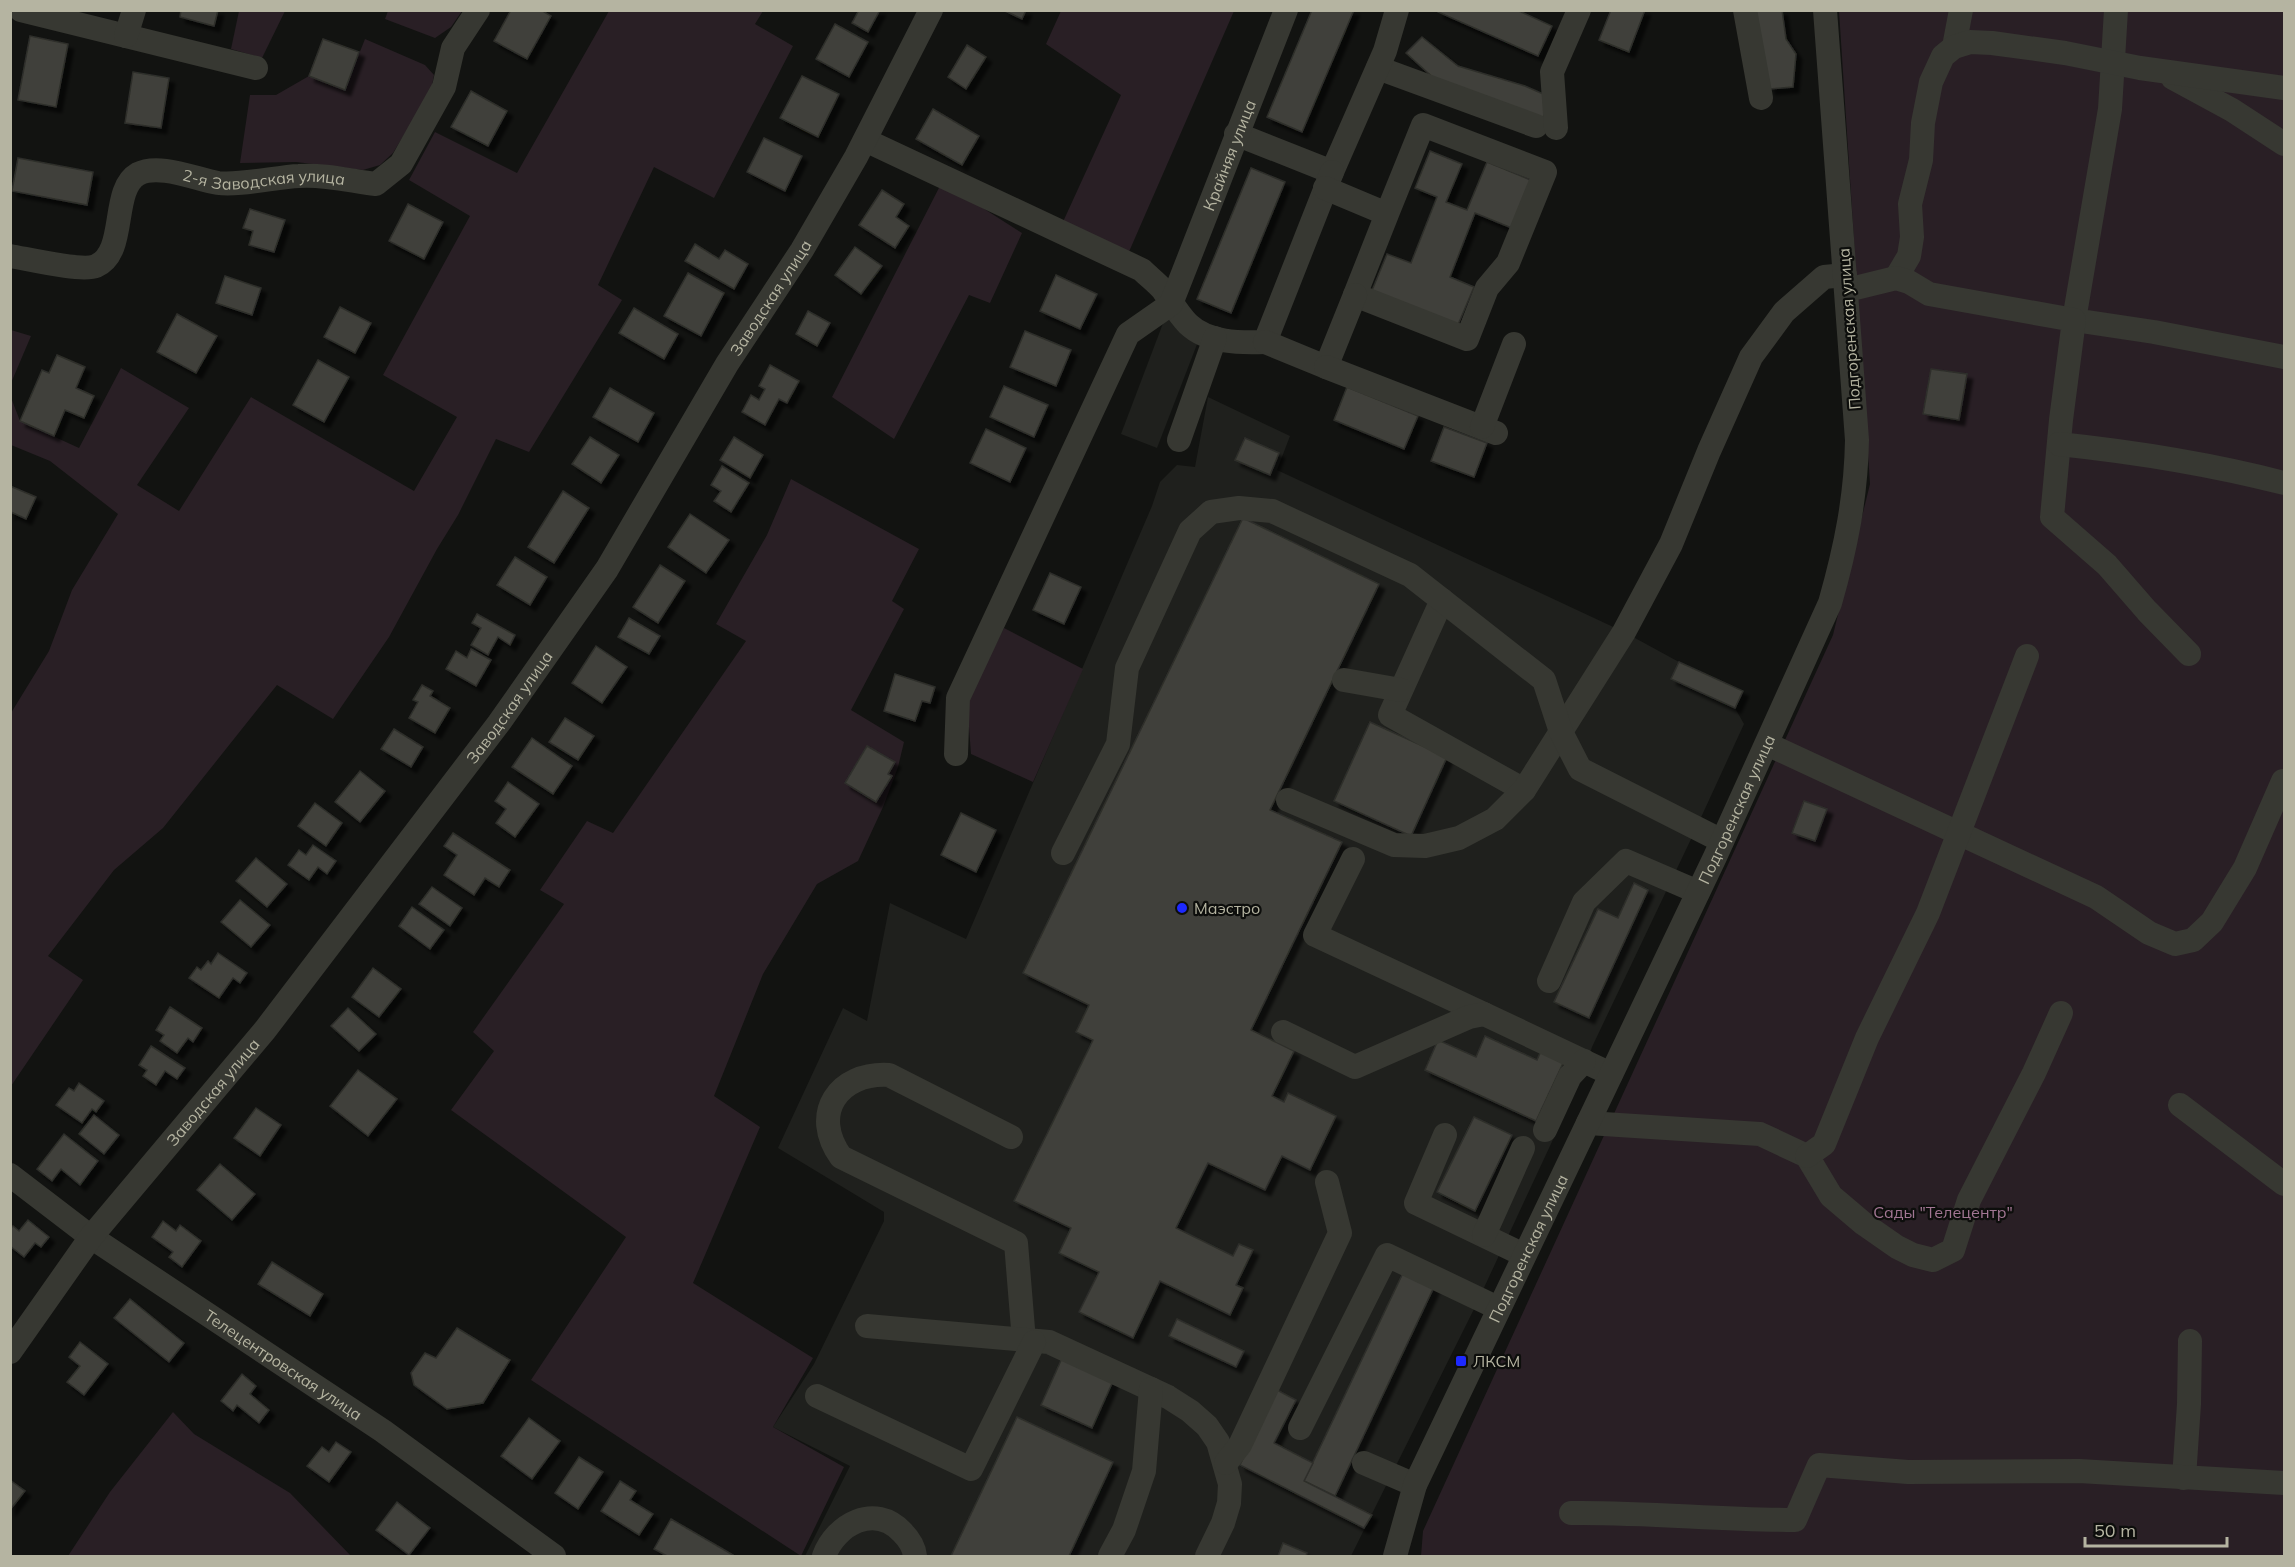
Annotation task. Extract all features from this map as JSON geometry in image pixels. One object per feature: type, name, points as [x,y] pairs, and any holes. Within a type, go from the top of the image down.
[{"type":"street","points":[[21,10],[256,68]]},
{"type":"street","points":[[126,36],[134,10]]},
{"type":"street","name":"2-я Заводская улица","points":[[10,256],[70,266],[95,267],[106,258],[112,248],[126,186],[136,175],[152,169],[220,183],[302,176],[376,184],[401,164],[444,87],[453,48],[478,10]]},
{"type":"street","name":"Заводская улица","points":[[10,1352],[91,1237],[272,1021],[499,723],[601,579],[727,364],[802,250],[865,140],[932,10]]},
{"type":"street","name":"Крайняя улица","points":[[1172,302],[1286,10]]},
{"type":"street","points":[[1265,342],[1329,180],[1378,68],[1397,10]]},
{"type":"street","points":[[1745,10],[1761,98]]},
{"type":"street","name":"Подгоренская улица","points":[[1395,1557],[1415,1485],[1767,744],[1830,603],[1842,561],[1856,481],[1857,440],[1825,10]]},
{"type":"street","points":[[1954,47],[1961,10]]},
{"type":"street","points":[[2116,10],[2110,109],[2074,320],[2052,517],[2107,565],[2189,654]]},
{"type":"street","points":[[1378,68],[1546,127],[1552,72],[1579,11]]},
{"type":"street","points":[[1896,278],[1909,256],[1912,237],[1910,204],[1921,160],[1923,123],[1931,82],[1943,56],[1954,47],[1970,42],[1992,43],[2065,53],[2160,71],[2284,88]]},
{"type":"street","points":[[2160,71],[2232,110],[2284,144]]},
{"type":"street","points":[[1326,367],[1423,125],[1545,172],[1508,263],[1487,288],[1467,339],[1355,295]]},
{"type":"street","points":[[1236,135],[1329,180],[1387,214]]},
{"type":"street","points":[[865,140],[1142,270],[1162,289],[1190,326],[1215,338],[1239,343],[1265,342],[1489,430],[1514,344]]},
{"type":"street","points":[[1288,800],[1394,845],[1425,846],[1459,838],[1495,819],[1524,790],[1624,632],[1671,544],[1751,357],[1784,312],[1824,277],[1846,283],[1896,278],[1909,282],[1929,294],[2154,332],[2284,357]]},
{"type":"street","points":[[956,754],[958,698],[1128,334],[1172,302]]},
{"type":"street","points":[[1179,441],[1215,338]]},
{"type":"street","points":[[2059,444],[2133,451],[2225,468],[2284,483]]},
{"type":"street","points":[[1063,853],[1118,744],[1127,668],[1190,531],[1211,512],[1239,508],[1272,512],[1410,575],[1544,680],[1561,732],[1580,769],[1722,841]]},
{"type":"street","points":[[1442,600],[1390,715],[1524,790]]},
{"type":"street","points":[[1807,1156],[1824,1144],[1867,1038],[1928,913],[1957,832],[1999,732],[2027,656]]},
{"type":"street","points":[[1344,680],[1401,690]]},
{"type":"street","points":[[1767,744],[2096,897],[2149,933],[2175,944],[2193,940],[2212,922],[2245,868],[2283,782]]},
{"type":"street","points":[[1353,859],[1315,934],[1611,1074]]},
{"type":"street","points":[[1549,981],[1584,902],[1626,861],[1698,892]]},
{"type":"street","points":[[1588,1123],[1760,1134],[1807,1156],[1830,1196],[1864,1224],[1897,1247],[1913,1255],[1933,1260],[1953,1250],[1969,1200],[2034,1073],[2061,1012]]},
{"type":"street","points":[[1283,1032],[1355,1067],[1469,1017],[1484,1014]]},
{"type":"street","points":[[1545,1130],[1570,1076],[1584,1061]]},
{"type":"street","points":[[817,1396],[971,1469],[1029,1341],[1017,1243],[841,1157],[829,1136],[829,1114],[834,1099],[844,1087],[858,1078],[872,1074],[890,1075],[1011,1137]]},
{"type":"street","points":[[2180,1105],[2280,1173]]},
{"type":"street","points":[[1445,1135],[1416,1203],[1524,1255]]},
{"type":"street","points":[[1484,1235],[1523,1148]]},
{"type":"street","name":"Телецентровская улица","points":[[10,1175],[91,1237],[383,1431],[554,1557]]},
{"type":"street","points":[[1226,1463],[1240,1445],[1340,1233],[1327,1182]]},
{"type":"street","points":[[1300,1428],[1387,1255],[1498,1308]]},
{"type":"street","points":[[867,1326],[1049,1342],[1150,1389],[1190,1411],[1207,1426],[1218,1442],[1226,1463],[1230,1484],[1229,1503],[1223,1523],[1207,1557]]},
{"type":"street","points":[[2184,1478],[2190,1341]]},
{"type":"street","points":[[1110,1557],[1124,1530],[1144,1471],[1150,1389]]},
{"type":"street","points":[[1364,1463],[1415,1485]]},
{"type":"street","points":[[1571,1513],[1626,1512],[1750,1520],[1795,1520],[1819,1465],[1908,1473],[2079,1471],[2284,1483]]},
{"type":"street","points":[[824,1557],[839,1531],[853,1522],[868,1518],[883,1520],[898,1527],[908,1538],[915,1557]]},
{"type":"shaded area","points":[[1165,318],[1183,325],[1199,339],[1157,448],[1121,434]]},
{"type":"shaded area","points":[[1208,397],[1290,436],[1277,470],[1624,632],[1679,662],[1743,691],[1735,708],[1744,724],[1592,1047],[1584,1073],[1475,1307],[1351,1556],[805,1556],[850,1466],[773,1427],[814,1364],[884,1221],[884,1212],[778,1148],[843,1008],[867,1021],[890,903],[966,939],[1152,506],[1160,482],[1177,465],[1195,467]]},
{"type":"green space","points":[[388,10],[462,11],[451,27],[435,38],[385,19]]},
{"type":"green space","points":[[239,11],[285,11],[262,58],[231,49]]},
{"type":"green space","points":[[609,11],[763,11],[755,24],[793,46],[714,198],[654,167],[598,285],[622,300],[529,452],[496,439],[458,515],[389,637],[333,719],[277,685],[163,828],[114,870],[48,956],[83,980],[11,1086],[11,713],[49,651],[72,590],[118,514],[50,461],[11,445],[10,395],[20,421],[79,448],[121,368],[189,408],[137,485],[179,511],[251,397],[414,491],[457,417],[383,375],[470,216],[409,180],[435,132],[517,173]]},
{"type":"green space","points":[[1061,11],[1234,11],[1128,254],[1062,224],[1121,95],[1046,44]]},
{"type":"green space","name":"Сады \"Телецентр\"","points":[[1839,11],[2284,11],[2284,1556],[1421,1556],[1423,1531],[1833,635],[1870,484]]},
{"type":"green space","points":[[365,39],[425,65],[434,75],[431,91],[393,153],[380,165],[363,170],[296,162],[240,163],[250,95],[276,95],[309,76],[345,89]]},
{"type":"green space","points":[[942,182],[1022,233],[990,303],[969,295],[894,439],[832,397]]},
{"type":"green space","points":[[10,330],[31,336],[11,383]]},
{"type":"green space","points":[[791,479],[919,549],[892,601],[904,609],[851,710],[904,742],[898,767],[883,807],[858,861],[817,884],[763,974],[714,1096],[760,1127],[693,1283],[813,1358],[773,1427],[844,1467],[801,1556],[531,1380],[626,1237],[451,1110],[494,1051],[473,1032],[564,904],[540,890],[587,821],[613,833],[746,641],[716,624],[767,535]]},
{"type":"green space","points":[[1004,628],[1083,669],[1033,782],[971,754],[967,701]]},
{"type":"green space","points":[[173,1412],[194,1434],[290,1493],[351,1556],[68,1556],[110,1492]]},
{"type":"building","points":[[181,10],[218,10],[214,26],[180,17]]},
{"type":"building","points":[[511,10],[541,10],[551,16],[527,59],[494,41]]},
{"type":"building","points":[[859,10],[880,10],[868,32],[852,23]]},
{"type":"building","points":[[1003,10],[1026,10],[1022,19]]},
{"type":"building","points":[[1312,10],[1354,10],[1302,132],[1267,117]]},
{"type":"building","points":[[1439,10],[1517,10],[1552,26],[1538,56],[1438,12]]},
{"type":"building","points":[[1611,10],[1645,10],[1629,52],[1599,40]]},
{"type":"building","points":[[1755,10],[1782,10],[1786,39],[1796,54],[1793,87],[1770,89]]},
{"type":"building","points":[[835,24],[868,42],[849,77],[816,59]]},
{"type":"building","points":[[30,36],[68,44],[56,107],[18,100]]},
{"type":"building","points":[[1422,37],[1458,66],[1525,86],[1550,97],[1542,121],[1438,82],[1406,53]]},
{"type":"building","points":[[323,39],[359,52],[345,90],[309,76]]},
{"type":"building","points":[[967,45],[986,57],[966,89],[948,77]]},
{"type":"building","points":[[133,72],[169,78],[161,128],[125,123]]},
{"type":"building","points":[[802,76],[839,94],[818,137],[780,118]]},
{"type":"building","points":[[471,91],[507,111],[488,146],[451,127]]},
{"type":"building","points":[[933,109],[979,136],[962,165],[916,139]]},
{"type":"building","points":[[764,138],[802,156],[785,191],[747,172]]},
{"type":"building","points":[[1430,151],[1462,164],[1446,202],[1467,210],[1487,162],[1533,181],[1514,229],[1475,213],[1450,277],[1474,287],[1457,327],[1371,293],[1387,254],[1411,263],[1437,197],[1415,188]]},
{"type":"building","points":[[18,158],[93,172],[87,205],[12,191]]},
{"type":"building","points":[[1251,168],[1285,182],[1231,313],[1197,299]]},
{"type":"building","points":[[882,190],[904,204],[896,217],[909,226],[895,248],[859,225]]},
{"type":"building","points":[[408,204],[443,222],[424,259],[389,241]]},
{"type":"building","points":[[250,209],[285,220],[274,252],[249,245],[253,231],[243,228]]},
{"type":"building","points":[[695,244],[719,259],[725,250],[748,264],[734,289],[685,261]]},
{"type":"building","points":[[855,247],[882,266],[861,294],[835,275]]},
{"type":"building","points":[[688,273],[724,293],[701,336],[664,316]]},
{"type":"building","points":[[1056,275],[1097,294],[1080,329],[1040,311]]},
{"type":"building","points":[[225,276],[261,288],[252,315],[216,303]]},
{"type":"building","points":[[340,307],[371,323],[355,353],[324,337]]},
{"type":"building","points":[[634,308],[678,334],[664,359],[619,333]]},
{"type":"building","points":[[808,311],[830,323],[817,346],[796,334]]},
{"type":"building","points":[[177,314],[217,336],[196,373],[157,352]]},
{"type":"building","points":[[1025,331],[1071,350],[1056,386],[1010,367]]},
{"type":"building","points":[[57,355],[85,367],[76,388],[94,396],[84,418],[65,410],[54,436],[20,421],[42,370],[49,373]]},
{"type":"building","points":[[318,360],[349,377],[324,422],[293,405]]},
{"type":"building","points":[[770,365],[799,381],[787,403],[779,399],[765,425],[742,412],[751,395],[759,400],[765,389],[759,386]]},
{"type":"building","points":[[1931,369],[1967,374],[1959,420],[1923,414]]},
{"type":"building","points":[[1004,386],[1048,405],[1034,437],[990,417]]},
{"type":"building","points":[[1347,387],[1418,416],[1404,449],[1334,420]]},
{"type":"building","points":[[610,388],[654,413],[638,442],[593,417]]},
{"type":"building","points":[[1444,427],[1487,443],[1474,477],[1431,461]]},
{"type":"building","points":[[986,429],[1026,448],[1010,482],[970,463]]},
{"type":"building","points":[[590,437],[619,455],[601,483],[572,464]]},
{"type":"building","points":[[734,437],[763,455],[750,478],[720,460]]},
{"type":"building","points":[[1245,438],[1279,453],[1270,475],[1235,460]]},
{"type":"building","points":[[722,466],[749,483],[731,512],[714,501],[721,491],[711,485]]},
{"type":"building","points":[[10,486],[36,497],[26,519],[11,512],[10,515]]},
{"type":"building","points":[[563,491],[589,508],[554,563],[528,547]]},
{"type":"building","points":[[690,514],[729,540],[706,573],[668,547]]},
{"type":"building","name":"Маэстро","points":[[1243,518],[1379,584],[1270,810],[1342,842],[1251,1030],[1294,1051],[1272,1096],[1284,1102],[1288,1093],[1336,1116],[1310,1170],[1282,1156],[1265,1190],[1208,1163],[1176,1228],[1233,1256],[1239,1244],[1253,1250],[1236,1285],[1243,1288],[1230,1315],[1160,1281],[1133,1338],[1079,1312],[1099,1272],[1059,1253],[1071,1228],[1014,1201],[1093,1040],[1076,1032],[1089,1005],[1023,973]]},
{"type":"building","points":[[515,557],[547,577],[530,605],[497,585]]},
{"type":"building","points":[[660,565],[685,581],[658,623],[633,607]]},
{"type":"building","points":[[1050,573],[1081,587],[1064,624],[1033,610]]},
{"type":"building","points":[[477,614],[515,635],[510,645],[498,637],[488,655],[471,645],[481,628],[472,623]]},
{"type":"building","points":[[629,618],[660,636],[649,654],[618,637]]},
{"type":"building","points":[[596,646],[627,667],[602,703],[572,683]]},
{"type":"building","points":[[471,649],[491,660],[476,686],[446,669],[456,651],[467,658]]},
{"type":"building","points":[[1679,662],[1743,691],[1735,708],[1671,679]]},
{"type":"building","points":[[895,674],[935,687],[930,703],[922,701],[915,721],[884,711]]},
{"type":"building","points":[[422,685],[433,691],[430,696],[450,708],[435,733],[409,718],[418,702],[413,700]]},
{"type":"building","points":[[565,718],[594,736],[578,760],[549,742]]},
{"type":"building","points":[[1370,722],[1447,757],[1411,836],[1334,801]]},
{"type":"building","points":[[394,729],[423,747],[411,767],[381,749]]},
{"type":"building","points":[[532,738],[572,766],[553,794],[512,767]]},
{"type":"building","points":[[867,746],[895,762],[888,774],[892,776],[876,802],[845,783]]},
{"type":"building","points":[[360,771],[385,791],[360,822],[335,802]]},
{"type":"building","points":[[508,782],[539,804],[515,837],[496,823],[506,809],[495,801]]},
{"type":"building","points":[[1804,801],[1827,809],[1815,841],[1792,833]]},
{"type":"building","points":[[315,803],[342,823],[326,846],[298,826]]},
{"type":"building","points":[[961,813],[996,830],[976,872],[941,855]]},
{"type":"building","points":[[453,833],[510,870],[499,887],[485,878],[474,895],[444,875],[457,855],[444,846]]},
{"type":"building","points":[[313,845],[336,861],[327,874],[318,867],[309,880],[288,865],[299,850],[306,855]]},
{"type":"building","points":[[256,858],[287,884],[267,907],[236,881]]},
{"type":"building","points":[[1634,883],[1648,890],[1589,1018],[1554,1002],[1598,909],[1618,918]]},
{"type":"building","points":[[432,887],[462,908],[450,926],[419,904]]},
{"type":"building","points":[[240,900],[270,925],[251,947],[221,922]]},
{"type":"building","points":[[412,907],[444,930],[430,949],[399,926]]},
{"type":"building","points":[[218,953],[247,973],[240,983],[233,978],[219,998],[189,978],[197,967],[201,970],[208,961],[211,964]]},
{"type":"building","points":[[373,968],[401,989],[379,1017],[352,997]]},
{"type":"building","points":[[170,1007],[202,1028],[193,1042],[188,1038],[177,1053],[160,1041],[164,1035],[156,1030]]},
{"type":"building","points":[[348,1008],[376,1034],[359,1051],[331,1026]]},
{"type":"building","points":[[1485,1036],[1537,1060],[1541,1051],[1564,1061],[1536,1121],[1425,1070],[1438,1040],[1476,1057]]},
{"type":"building","points":[[151,1046],[185,1068],[177,1079],[165,1071],[156,1085],[143,1076],[147,1070],[139,1065]]},
{"type":"building","points":[[358,1070],[397,1099],[368,1136],[330,1106]]},
{"type":"building","points":[[79,1083],[104,1101],[96,1112],[92,1109],[82,1123],[56,1105],[69,1088],[74,1091]]},
{"type":"building","points":[[256,1108],[281,1125],[260,1156],[234,1138]]},
{"type":"building","points":[[94,1115],[119,1135],[104,1154],[79,1134]]},
{"type":"building","points":[[1474,1117],[1512,1135],[1475,1211],[1437,1192]]},
{"type":"building","points":[[64,1134],[98,1161],[80,1185],[61,1169],[52,1181],[37,1169]]},
{"type":"building","points":[[220,1164],[255,1194],[232,1220],[197,1190]]},
{"type":"building","points":[[28,1220],[49,1237],[41,1247],[35,1243],[24,1257],[10,1246],[10,1229],[13,1226],[19,1231]]},
{"type":"building","points":[[163,1221],[176,1231],[180,1225],[201,1241],[182,1267],[169,1257],[173,1252],[152,1237]]},
{"type":"building","points":[[272,1262],[323,1294],[310,1316],[258,1284]]},
{"type":"building","points":[[1403,1273],[1434,1287],[1335,1496],[1304,1481]]},
{"type":"building","points":[[130,1299],[184,1343],[169,1362],[114,1318]]},
{"type":"building","points":[[1177,1319],[1244,1351],[1236,1367],[1169,1336]]},
{"type":"building","points":[[457,1328],[510,1360],[483,1403],[447,1409],[414,1385],[411,1373],[425,1353],[436,1358]]},
{"type":"building","points":[[80,1342],[108,1364],[84,1395],[67,1382],[80,1366],[69,1357]]},
{"type":"building","points":[[1063,1356],[1114,1379],[1092,1428],[1041,1405]]},
{"type":"building","points":[[242,1374],[256,1386],[250,1394],[269,1410],[259,1423],[237,1405],[233,1411],[221,1401]]},
{"type":"building","points":[[1277,1390],[1296,1400],[1274,1443],[1313,1463],[1304,1481],[1372,1515],[1364,1528],[1240,1465]]},
{"type":"building","points":[[1017,1417],[1113,1462],[1069,1556],[951,1556]]},
{"type":"building","points":[[529,1418],[560,1441],[532,1479],[501,1456]]},
{"type":"building","points":[[336,1442],[351,1452],[329,1482],[307,1466],[322,1447],[329,1452]]},
{"type":"building","points":[[579,1457],[603,1472],[578,1509],[555,1493]]},
{"type":"building","points":[[10,1480],[25,1491],[10,1510]]},
{"type":"building","points":[[620,1481],[636,1491],[630,1500],[653,1514],[639,1535],[601,1511]]},
{"type":"building","points":[[397,1502],[430,1528],[409,1555],[376,1530]]},
{"type":"building","points":[[671,1519],[733,1555],[667,1556],[654,1549]]},
{"type":"building","points":[[1283,1543],[1307,1553],[1306,1556],[1278,1556]]},
{"type":"place","name":"Маэстро","points":[[1182,908]]},
{"type":"place","name":"ЛКСМ","points":[[1461,1361]]}]
